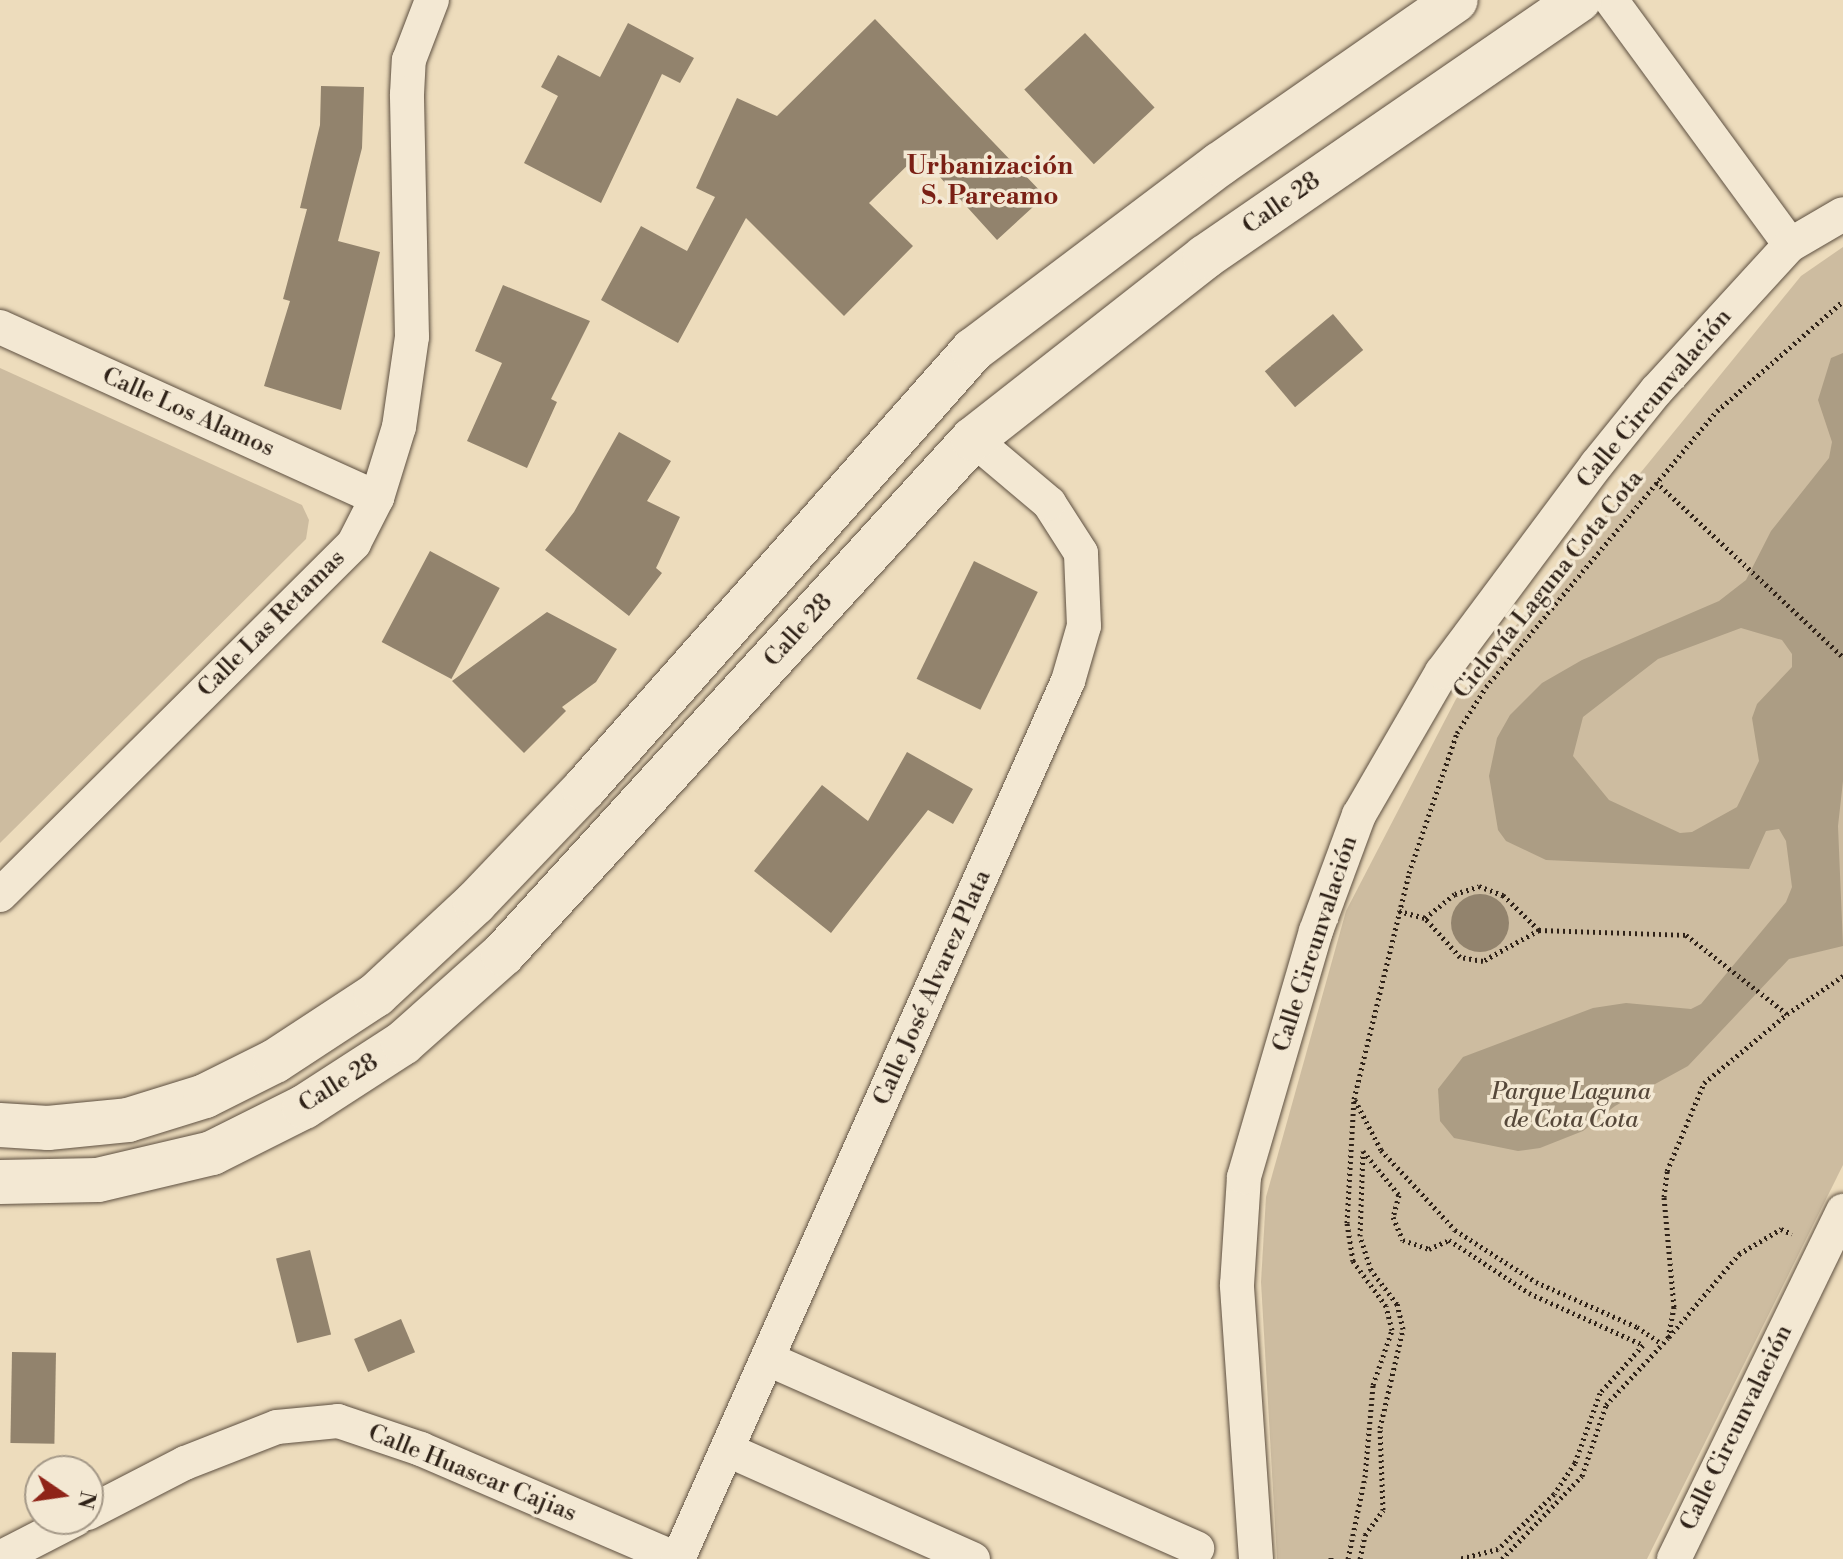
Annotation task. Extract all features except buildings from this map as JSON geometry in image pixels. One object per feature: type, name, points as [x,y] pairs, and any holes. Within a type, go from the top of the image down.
[{"type":"main road","points":[[0,1125],[48,1128],[128,1120],[205,1096],[275,1061],[376,995],[475,903],[584,789],[868,471],[927,398],[973,350],[1220,164],[1456,0]]},
{"type":"main road","name":"Calle 28","points":[[0,1182],[98,1180],[212,1153],[304,1107],[403,1043],[503,954],[623,827],[973,439],[1205,257],[1579,0]]},
{"type":"main road","points":[[927,398],[973,439]]},
{"type":"main road","points":[[584,789],[623,827]]},
{"type":"main road","points":[[275,1061],[304,1107]]},
{"type":"street","name":"Calle Las Retamas","points":[[0,895],[354,543],[377,498],[399,427],[412,337],[406,219],[409,60],[432,0]]},
{"type":"street","points":[[1611,0],[1790,245]]},
{"type":"street","name":"Calle Circunvalación","points":[[1256,1559],[1237,1285],[1244,1177],[1316,931],[1359,815],[1442,672],[1597,464],[1656,391],[1790,245],[1843,214]]},
{"type":"street","name":"Calle Los Alamos","points":[[0,327],[377,498]]},
{"type":"street","name":"Calle José Alvarez Plata","points":[[677,1559],[730,1451],[1068,681],[1084,626],[1081,553],[1049,503],[973,439]]},
{"type":"street","name":"Calle Circunvalación","points":[[1674,1559],[1843,1211]]},
{"type":"street","points":[[770,1360],[1197,1548]]},
{"type":"street","name":"Calle Huascar Cajias","points":[[104,1505],[185,1463],[277,1427],[338,1421],[421,1449],[677,1559]]},
{"type":"street","points":[[730,1451],[973,1559]]},
{"type":"street","points":[[0,1558],[45,1535]]},
{"type":"path","name":"Ciclovía Laguna Cota Cota","points":[[1348,1559],[1365,1477],[1373,1385],[1392,1330],[1386,1306],[1353,1261],[1347,1223],[1354,1099],[1399,911],[1468,710],[1717,411],[1843,301]]},
{"type":"path","points":[[1656,482],[1732,548],[1843,657]]},
{"type":"path","points":[[1425,918],[1455,894],[1479,886],[1503,895],[1539,930]]},
{"type":"path","points":[[1399,911],[1425,918],[1451,949],[1471,961],[1499,957],[1539,930],[1686,935],[1787,1014]]},
{"type":"path","points":[[1668,1338],[1674,1307],[1664,1197],[1686,1118],[1704,1083],[1787,1014],[1843,976]]},
{"type":"path","points":[[1354,1099],[1381,1150],[1455,1230],[1536,1282],[1637,1327],[1662,1344]]},
{"type":"path","points":[[1360,1559],[1365,1535],[1383,1510],[1382,1417],[1403,1329],[1397,1304],[1371,1270],[1364,1252],[1359,1212],[1359,1155],[1368,1151],[1399,1195],[1393,1217],[1403,1240],[1429,1249],[1449,1240],[1530,1292],[1643,1345],[1600,1393],[1565,1481],[1490,1555],[1459,1559]]},
{"type":"path","points":[[1502,1559],[1582,1476],[1606,1405],[1739,1254],[1781,1229],[1824,1250]]},
{"type":"green space","name":"Parque Laguna de Cota Cota","points":[[1843,247],[1843,1165],[1647,1559],[1277,1559],[1261,1282],[1266,1197],[1346,911],[1456,699],[1801,276]]},
{"type":"green space","points":[[0,368],[302,505],[309,520],[306,539],[0,843]]},
{"type":"shaded area","points":[[1843,353],[1843,781],[1838,826],[1843,946],[1789,959],[1688,1066],[1615,1106],[1583,1131],[1540,1148],[1518,1151],[1454,1138],[1440,1121],[1438,1089],[1463,1057],[1593,1008],[1626,1003],[1691,1009],[1701,1004],[1786,902],[1792,887],[1786,841],[1779,829],[1766,831],[1749,869],[1546,860],[1506,841],[1498,830],[1489,776],[1497,738],[1510,715],[1542,683],[1582,660],[1719,601],[1746,580],[1771,531],[1829,458],[1832,442],[1818,400],[1831,358]],"holes":[[[1741,628],[1782,640],[1792,654],[1792,667],[1757,704],[1752,718],[1759,761],[1737,807],[1692,832],[1680,833],[1609,800],[1573,756],[1583,717],[1658,659]]]},
{"type":"district","name":"Urbanización S. Pareamo","points":[[990,182]]}]
